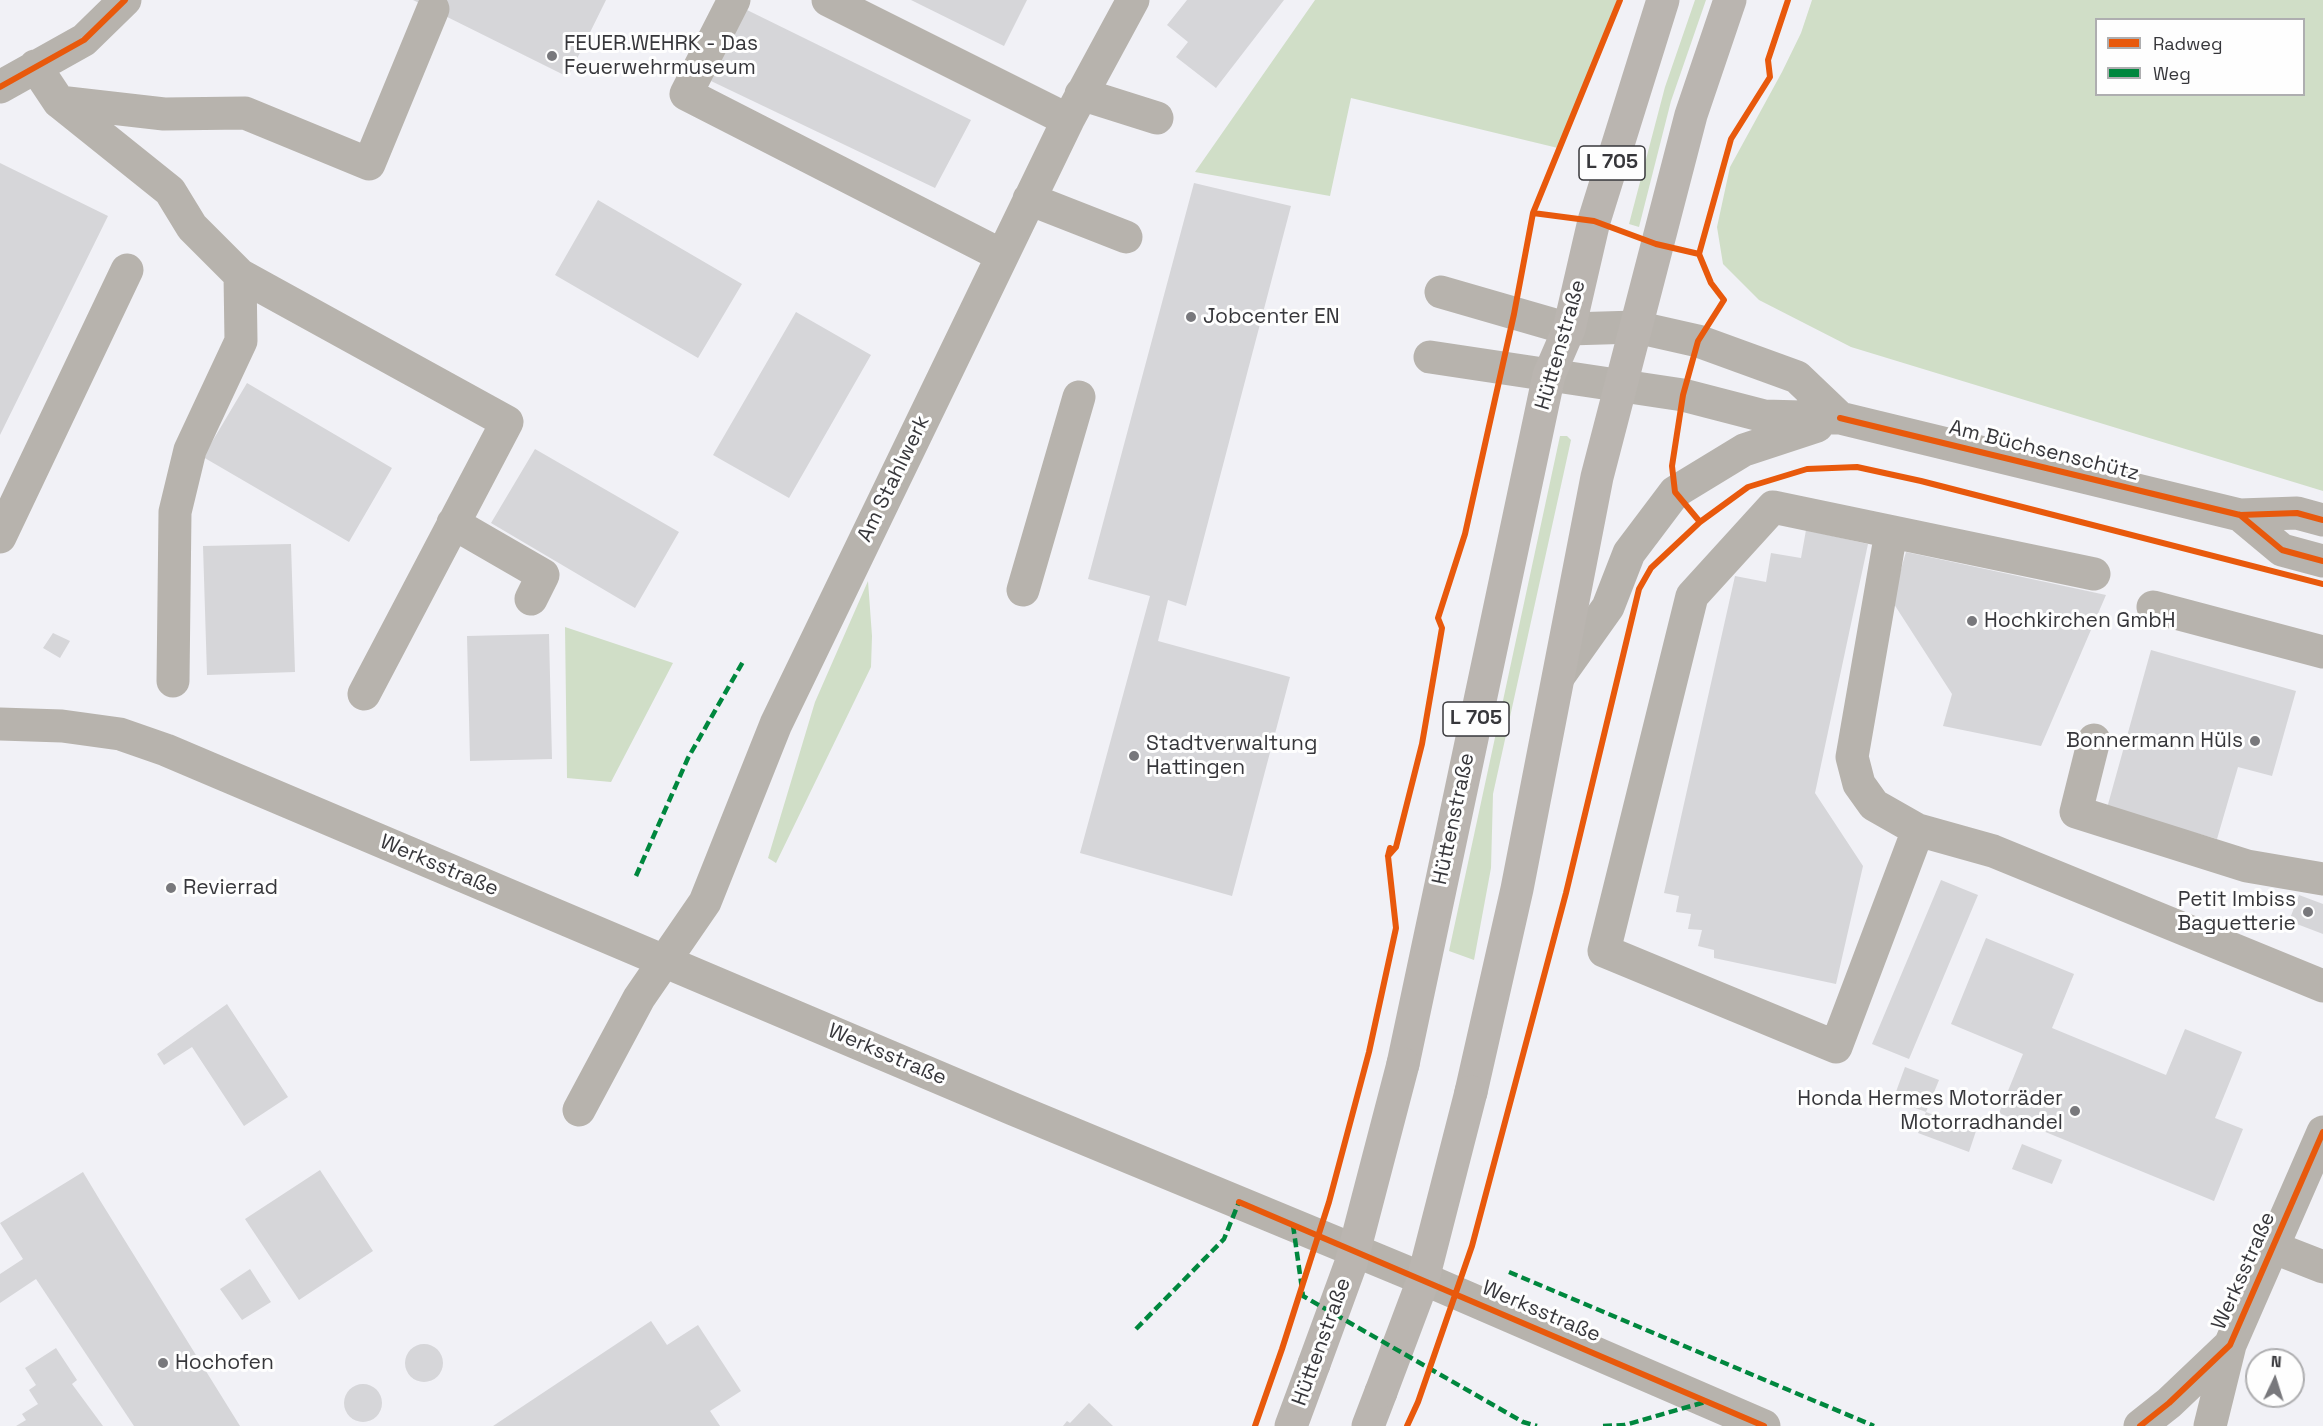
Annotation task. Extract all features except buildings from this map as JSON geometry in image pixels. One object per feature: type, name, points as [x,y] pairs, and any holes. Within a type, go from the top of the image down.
[{"type":"main road","name":"Hüttenstraße","points":[[1291,1426],[1351,1263],[1403,1064],[1550,375],[1569,329],[1594,221],[1663,0]]},
{"type":"main road","name":"L 705","points":[[1368,1426],[1422,1283],[1471,1092],[1517,889],[1559,676],[1574,583],[1597,477],[1692,115],[1730,0]]},
{"type":"street","points":[[0,87],[84,40],[125,0]]},
{"type":"street","points":[[734,0],[686,94],[1001,255]]},
{"type":"street","points":[[828,0],[1075,107],[1157,118]]},
{"type":"street","name":"Am Stahlwerk","points":[[579,1110],[639,998],[705,902],[776,724],[1001,255],[1075,107],[1133,0]]},
{"type":"street","points":[[59,102],[164,114],[245,113],[369,164],[433,9]]},
{"type":"street","points":[[36,66],[59,102],[170,191],[192,227],[240,275],[507,422],[364,694]]},
{"type":"street","points":[[1029,199],[1126,237]]},
{"type":"street","points":[[0,537],[128,270]]},
{"type":"street","points":[[172,681],[175,512],[190,450],[241,341],[240,275]]},
{"type":"street","points":[[1441,292],[1569,329],[1636,327],[1698,341],[1797,377],[1840,418],[1744,450],[1675,492],[1629,553],[1608,607],[1559,676]]},
{"type":"street","name":"Am Büchsenschütz","points":[[1430,357],[1683,395],[1764,416],[1840,418],[2240,515],[2297,513],[2323,520]]},
{"type":"street","points":[[1023,590],[1079,397]]},
{"type":"street","points":[[1918,830],[1836,1047],[1604,951],[1692,596],[1773,507],[2094,574]]},
{"type":"street","name":"Am Büchsenschütz","points":[[2240,515],[2282,550],[2323,561]]},
{"type":"street","points":[[453,524],[543,575],[531,599]]},
{"type":"street","points":[[1891,531],[1851,757],[1859,784],[1874,805],[1918,830],[1993,851],[2323,986]]},
{"type":"street","points":[[2154,608],[2323,652]]},
{"type":"street","name":"Werksstraße","points":[[0,724],[62,726],[120,734],[166,750],[1438,1285],[1764,1426]]},
{"type":"street","points":[[2094,740],[2076,813],[2247,866],[2323,879]]},
{"type":"street","name":"Werksstraße","points":[[2210,1426],[2230,1345],[2323,1132]]},
{"type":"street","points":[[2272,1247],[2323,1267]]},
{"type":"street","name":"Werksstraße","points":[[2140,1426],[2169,1403],[2230,1345]]},
{"type":"green space","points":[[1315,0],[1617,0],[1562,149],[1351,98],[1330,196],[1195,172]]},
{"type":"green space","points":[[1695,0],[1706,0],[1671,101],[1639,227],[1629,224],[1665,87]]},
{"type":"green space","points":[[1812,0],[2323,0],[2323,491],[1851,347],[1759,300],[1723,264],[1717,227],[1730,167],[1801,33]]},
{"type":"green space","points":[[1560,436],[1567,436],[1571,440],[1493,794],[1491,868],[1474,960],[1449,951]]},
{"type":"green space","points":[[868,581],[872,636],[871,667],[776,863],[768,858],[815,702]]},
{"type":"green space","points":[[565,627],[673,663],[611,782],[567,778]]},
{"type":"marked path","points":[[636,876],[688,758],[744,660]]},
{"type":"marked path","points":[[1136,1329],[1224,1239],[1239,1202]]},
{"type":"marked path","points":[[1293,1225],[1303,1296],[1523,1422],[1537,1426]]},
{"type":"marked path","points":[[1509,1272],[1874,1426]]},
{"type":"marked path","points":[[1603,1426],[1625,1425],[1705,1402]]},
{"type":"cycle path","points":[[0,87],[84,40],[125,0]]},
{"type":"cycle path","points":[[1388,856],[1396,847],[1422,744],[1442,628],[1438,618],[1465,534],[1514,314],[1533,213],[1620,0]]},
{"type":"cycle path","points":[[1699,254],[1731,139],[1770,77],[1768,60],[1788,0]]},
{"type":"cycle path","points":[[1533,213],[1594,221],[1656,244],[1699,254],[1711,283],[1724,300],[1698,341],[1683,395],[1672,466],[1675,492],[1700,522]]},
{"type":"cycle path","points":[[1840,418],[2240,515],[2297,513],[2323,520]]},
{"type":"cycle path","points":[[1407,1426],[1418,1402],[1472,1246],[1566,893],[1639,589],[1651,568],[1700,522],[1748,487],[1807,469],[1857,467],[1921,481],[2323,584]]},
{"type":"cycle path","points":[[2240,515],[2282,550],[2323,561]]},
{"type":"cycle path","points":[[1255,1426],[1329,1202],[1369,1052],[1396,928],[1388,856],[1390,848]]},
{"type":"cycle path","points":[[2140,1426],[2169,1403],[2230,1345],[2323,1132]]},
{"type":"cycle path","points":[[1239,1202],[1764,1426]]},
{"type":"place","name":"FEUER.WEHRK - Das Feuerwehrmuseum","points":[[552,56]]},
{"type":"place","name":"Jobcenter EN","points":[[1191,317]]},
{"type":"place","name":"Hochkirchen GmbH","points":[[1972,621]]},
{"type":"place","name":"Bonnermann Hüls","points":[[2255,741]]},
{"type":"place","name":"Stadtverwaltung Hattingen","points":[[1134,756]]},
{"type":"place","name":"Revierrad","points":[[171,888]]},
{"type":"place","name":"Petit Imbiss Baguetterie","points":[[2308,912]]},
{"type":"place","name":"Honda Hermes Motorräder Motorradhandel","points":[[2075,1111]]},
{"type":"place","name":"Hochofen","points":[[163,1363]]}]
